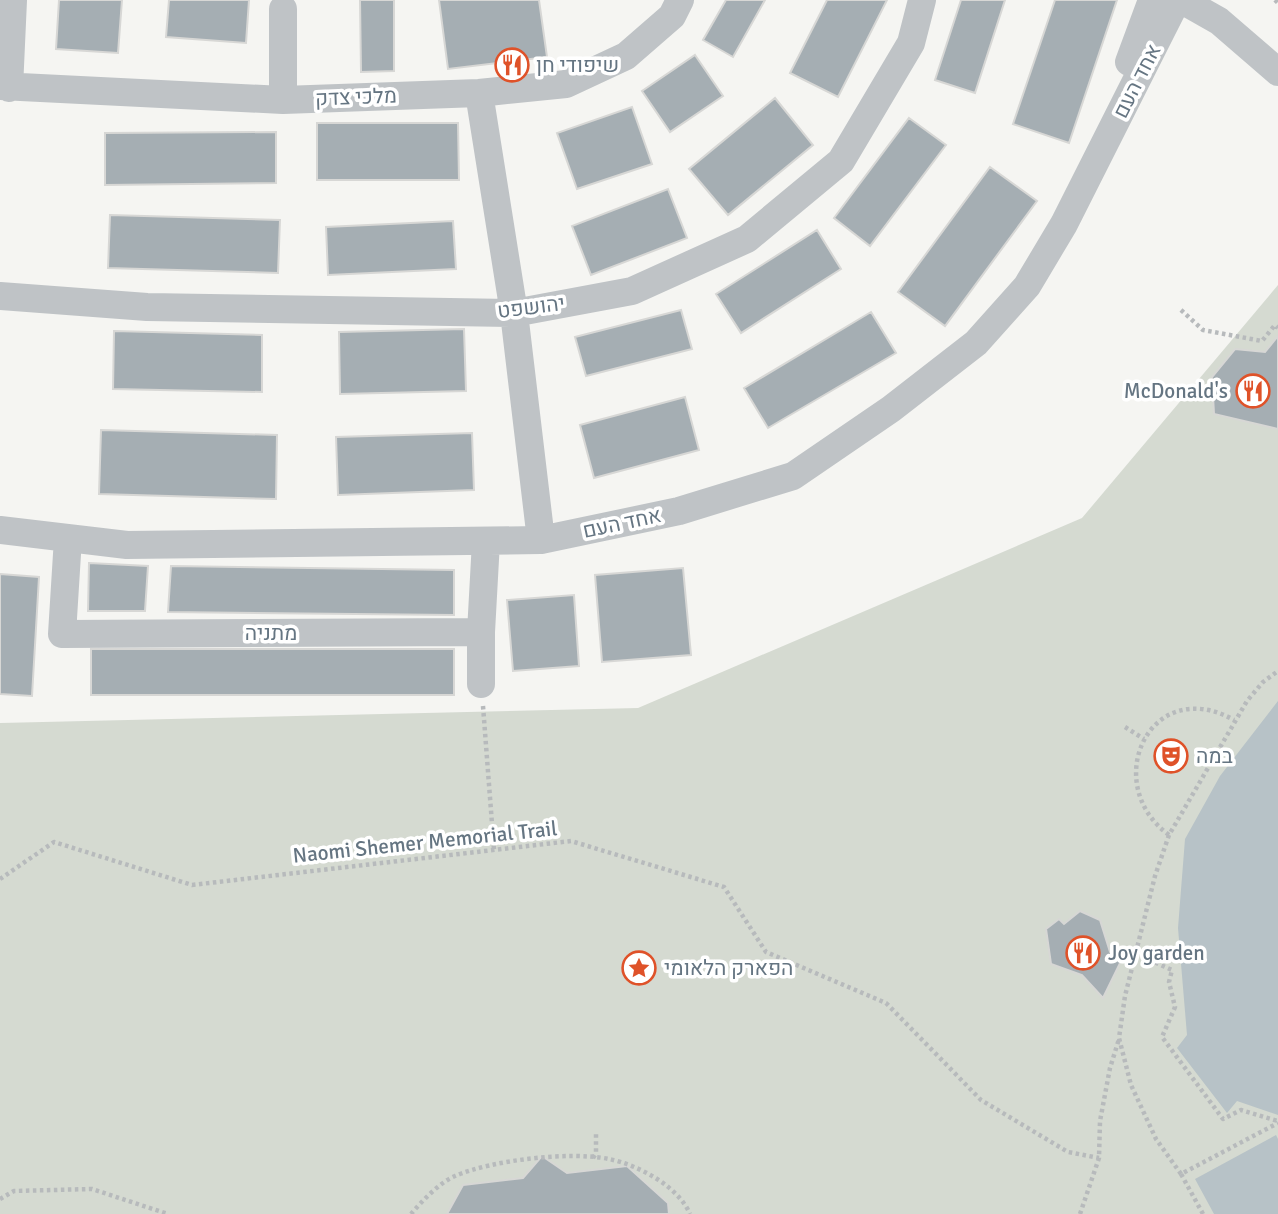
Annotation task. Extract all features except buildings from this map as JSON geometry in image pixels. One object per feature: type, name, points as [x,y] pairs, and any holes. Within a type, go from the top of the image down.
[{"type":"street","points":[[5,87],[13,0]]},
{"type":"street","name":"מלכי צדק","points":[[5,87],[283,100],[479,93],[566,84],[626,56],[672,16],[680,0]]},
{"type":"street","name":"יהושפט","points":[[0,296],[147,307],[514,313],[632,291],[747,239],[841,161],[911,43],[922,0]]},
{"type":"street","name":"אחד העם","points":[[1096,160],[1152,0]]},
{"type":"street","points":[[1180,0],[1219,21],[1278,72]]},
{"type":"street","name":"אחד העם","points":[[0,530],[127,544],[541,540],[679,511],[793,476],[891,409],[976,343],[1027,286],[1064,225],[1180,0]]},
{"type":"street","points":[[283,9],[283,100]]},
{"type":"street","points":[[479,93],[514,313],[541,540]]},
{"type":"street","name":"מתניה","points":[[68,538],[61,634],[481,632]]},
{"type":"street","points":[[481,684],[486,541]]},
{"type":"path","points":[[1181,310],[1203,330],[1262,341],[1275,325],[1278,328]]},
{"type":"path","points":[[1080,1214],[1099,1158],[1100,1121],[1119,1038],[1125,996],[1155,876],[1169,835],[1234,720],[1263,682],[1278,671]]},
{"type":"path","points":[[481,684],[494,850]]},
{"type":"path","points":[[1169,835],[1149,816],[1138,790],[1137,758],[1144,738],[1167,716],[1188,709],[1211,709],[1234,720]]},
{"type":"path","points":[[1125,727],[1144,738]]},
{"type":"path","name":"Naomi Shemer Memorial Trail","points":[[0,879],[54,842],[192,884],[571,841],[724,887],[766,953],[886,1003],[981,1100],[1068,1152],[1099,1158]]},
{"type":"path","points":[[1136,954],[1171,970],[1169,982],[1175,1007],[1163,1037],[1223,1119],[1241,1110],[1278,1122]]},
{"type":"path","points":[[1119,1038],[1131,1085],[1156,1139],[1181,1174],[1203,1214]]},
{"type":"path","points":[[1181,1174],[1278,1122]]},
{"type":"path","points":[[593,1158],[596,1153],[596,1131]]},
{"type":"path","points":[[411,1214],[433,1191],[453,1176],[515,1161],[577,1157],[609,1159],[636,1168],[685,1201],[690,1214]]},
{"type":"path","points":[[0,1199],[14,1191],[92,1189],[168,1214]]},
{"type":"shaded area","name":"הפארק הלאומי","points":[[1278,285],[1278,1214],[0,1214],[0,723],[638,708],[1082,518]]},
{"type":"shaded area","points":[[1278,701],[1278,1115],[1237,1101],[1227,1113],[1177,1048],[1187,1035],[1178,928],[1185,839],[1220,776]]},
{"type":"shaded area","points":[[1276,1135],[1278,1214],[1214,1214],[1195,1179]]},
{"type":"place","name":"שיפודי חן","points":[[512,65]]},
{"type":"place","name":"McDonald's","points":[[1253,391]]},
{"type":"place","name":"במה","points":[[1171,756]]},
{"type":"place","name":"Joy garden","points":[[1083,953]]},
{"type":"place","name":"הפארק הלאומי","points":[[639,968]]}]
